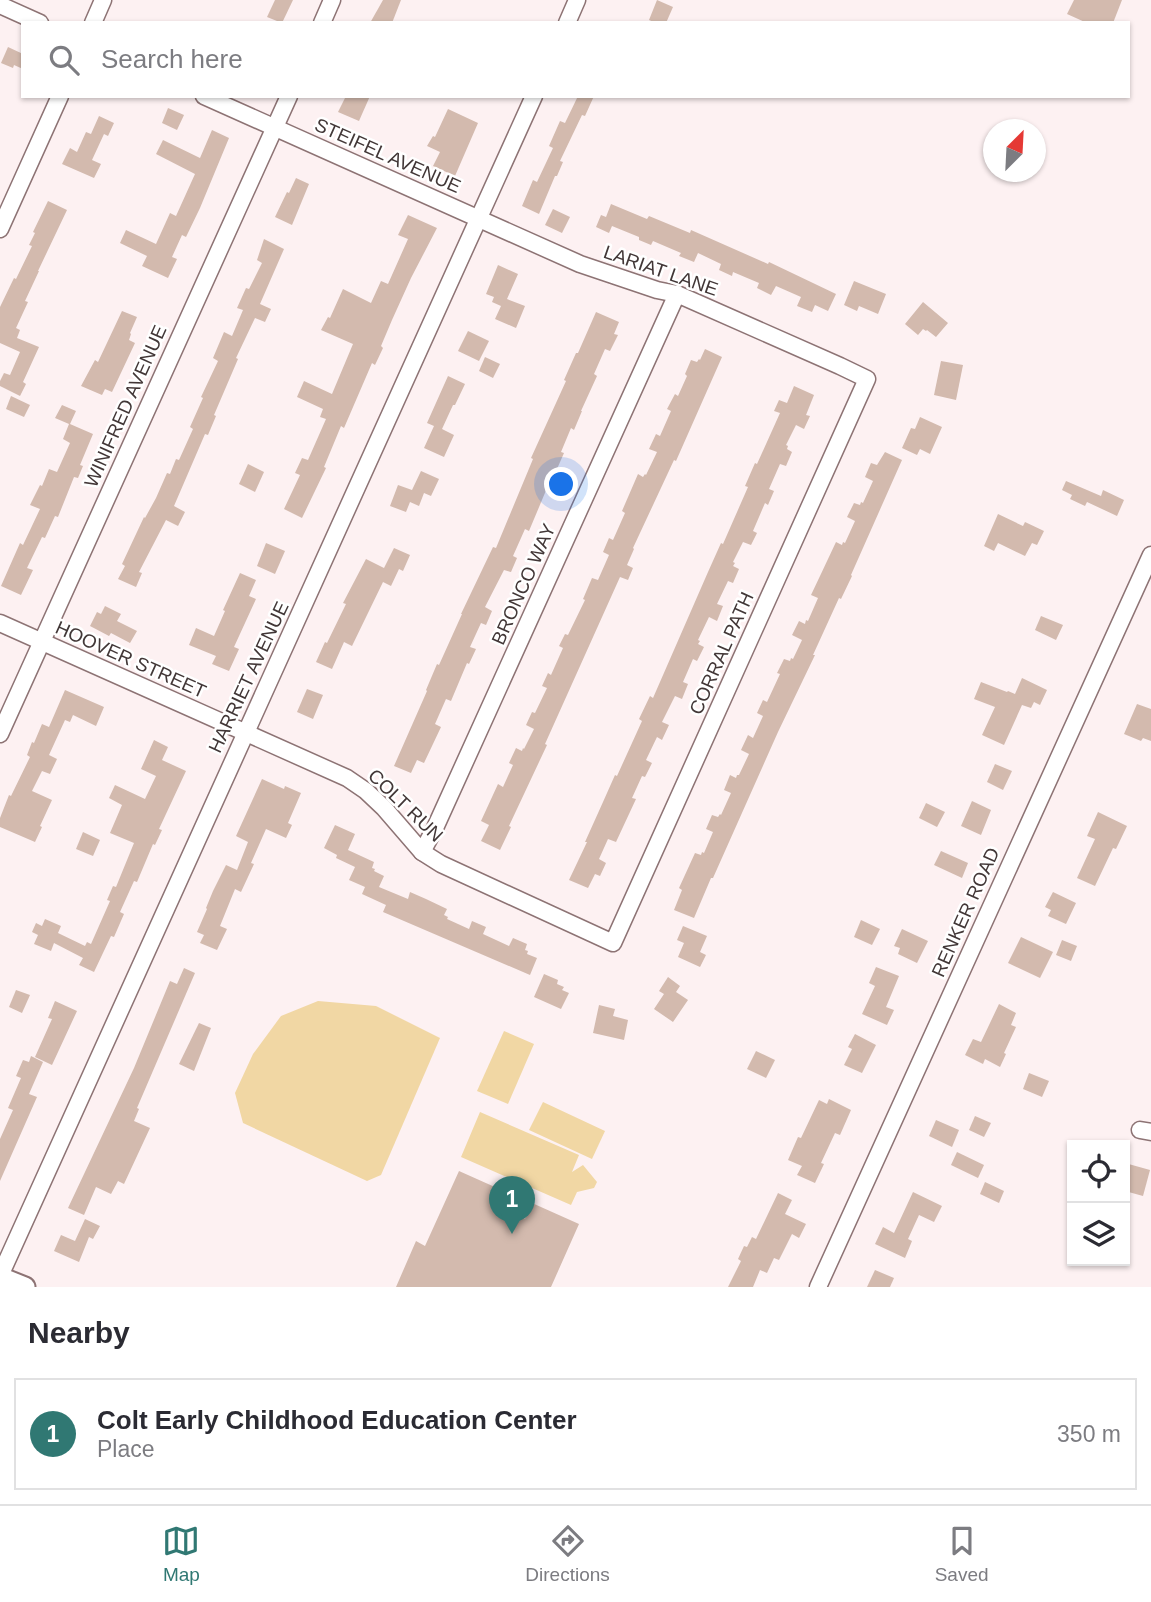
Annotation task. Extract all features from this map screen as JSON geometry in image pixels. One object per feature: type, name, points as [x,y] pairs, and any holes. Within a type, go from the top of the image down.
[{"type":"street","points":[[94,21],[103,0]]},
{"type":"street","points":[[323,21],[332,0]]},
{"type":"street","points":[[568,21],[578,0]]},
{"type":"street","points":[[0,5],[36,21]]},
{"type":"street","points":[[0,229],[59,98]]},
{"type":"street","name":"STEIFEL AVENUE","points":[[208,98],[478,219]]},
{"type":"street","name":"WINIFRED AVENUE","points":[[0,734],[288,98]]},
{"type":"street","name":"HARRIET AVENUE","points":[[0,1276],[533,98]]},
{"type":"street","name":"LARIAT LANE","points":[[478,219],[580,264],[677,294],[867,379]]},
{"type":"street","name":"BRONCO WAY","points":[[422,852],[677,294]]},
{"type":"street","name":"CORRAL PATH","points":[[613,943],[867,379]]},
{"type":"street","name":"RENKER ROAD","points":[[818,1287],[1151,555]]},
{"type":"street","name":"HOOVER STREET","points":[[0,623],[246,733]]},
{"type":"street","name":"COLT RUN","points":[[246,733],[347,778],[384,808],[422,852],[442,864],[613,943]]},
{"type":"street","points":[[0,1276],[25,1287]]},
{"type":"shaded area","points":[[318,1001],[376,1006],[440,1038],[381,1175],[367,1181],[243,1123],[235,1093],[253,1054],[281,1016]]},
{"type":"shaded area","points":[[504,1031],[534,1044],[508,1104],[477,1091]]},
{"type":"shaded area","points":[[543,1102],[605,1131],[592,1159],[529,1130]]},
{"type":"shaded area","points":[[480,1112],[579,1155],[572,1172],[583,1165],[597,1182],[594,1188],[577,1192],[571,1205],[461,1157]]},
{"type":"building","points":[[275,0],[293,0],[283,21],[267,17]]},
{"type":"building","points":[[383,0],[401,0],[393,21],[371,21]]},
{"type":"building","points":[[657,0],[673,7],[667,21],[649,20]]},
{"type":"building","points":[[1074,0],[1122,0],[1114,21],[1083,21],[1067,14]]},
{"type":"building","points":[[8,47],[21,53],[21,68],[1,63]]},
{"type":"building","points":[[345,98],[369,98],[359,121],[338,112]]},
{"type":"building","points":[[577,98],[593,98],[560,161],[563,162],[539,214],[522,206],[533,180],[537,182],[553,148],[549,146],[560,121],[565,123]]},
{"type":"building","points":[[168,108],[184,115],[177,130],[162,123]]},
{"type":"building","points":[[448,109],[478,123],[455,176],[433,166],[440,152],[427,146],[433,136],[435,137]]},
{"type":"building","points":[[99,116],[114,123],[108,136],[104,134],[92,160],[101,164],[94,178],[62,164],[70,148],[77,152],[86,132],[91,134]]},
{"type":"building","points":[[212,130],[229,138],[200,208],[186,237],[182,235],[172,257],[177,259],[168,278],[142,266],[147,256],[120,243],[126,230],[156,244],[170,213],[176,216],[195,174],[156,154],[163,140],[200,158]]},
{"type":"building","points":[[296,178],[309,184],[292,225],[275,217]]},
{"type":"building","points":[[48,201],[67,210],[25,301],[28,302],[16,328],[20,330],[17,338],[39,347],[23,382],[26,384],[20,396],[0,386],[4,373],[10,375],[20,352],[0,343],[0,307],[32,246],[29,245],[35,233],[33,232]]},
{"type":"building","points":[[611,204],[690,233],[691,230],[768,264],[769,262],[836,294],[828,311],[815,305],[812,312],[797,306],[801,297],[776,286],[771,295],[757,288],[759,283],[733,272],[732,276],[719,270],[721,264],[698,253],[694,262],[679,256],[681,253],[653,241],[651,245],[612,226],[609,233],[596,227],[601,215],[606,217]]},
{"type":"building","points":[[553,209],[570,217],[562,233],[545,225]]},
{"type":"building","points":[[408,215],[437,228],[411,278],[375,365],[372,363],[344,428],[341,426],[324,467],[326,468],[302,518],[284,509],[300,475],[295,473],[302,458],[308,460],[326,419],[320,417],[323,409],[297,397],[304,381],[332,394],[353,344],[321,330],[328,317],[330,318],[343,289],[371,303],[381,281],[388,284],[408,239],[398,235]]},
{"type":"building","points":[[264,239],[284,249],[260,304],[271,309],[265,322],[255,318],[236,358],[238,359],[214,415],[216,416],[208,435],[205,434],[174,506],[185,512],[178,526],[166,520],[139,572],[142,573],[136,587],[118,579],[125,566],[122,564],[167,473],[170,474],[176,459],[179,460],[193,429],[190,427],[203,398],[201,397],[218,361],[213,358],[224,332],[232,336],[243,310],[237,308],[262,263],[257,260]]},
{"type":"building","points":[[498,265],[518,274],[507,299],[525,306],[516,328],[495,319],[501,306],[492,302],[494,297],[486,294]]},
{"type":"building","points":[[854,281],[886,294],[878,314],[859,306],[857,311],[844,305]]},
{"type":"building","points":[[923,302],[948,323],[936,337],[923,329],[918,335],[905,324]]},
{"type":"building","points":[[122,311],[137,317],[129,340],[135,343],[112,392],[105,389],[102,395],[81,386],[95,360],[98,362]]},
{"type":"building","points":[[596,312],[619,322],[614,334],[618,335],[610,351],[605,349],[594,374],[597,376],[574,430],[571,428],[561,452],[564,453],[557,469],[529,531],[525,529],[513,556],[517,558],[511,572],[504,570],[485,607],[492,611],[486,625],[481,623],[470,647],[476,649],[451,701],[446,699],[435,724],[441,727],[424,763],[417,760],[411,773],[394,766],[437,664],[439,665],[493,547],[496,548],[533,459],[531,458],[566,381],[564,380]]},
{"type":"building","points":[[468,331],[489,341],[479,361],[458,351]]},
{"type":"building","points":[[705,349],[722,357],[676,461],[674,460],[633,548],[627,565],[633,568],[628,580],[620,577],[500,850],[481,841],[489,825],[481,821],[498,784],[503,787],[513,765],[509,763],[516,748],[522,751],[524,749],[534,729],[526,725],[547,688],[542,686],[548,673],[551,675],[563,648],[559,646],[565,634],[568,635],[585,600],[583,599],[592,578],[598,580],[609,555],[603,552],[609,538],[613,540],[638,474],[643,477],[646,475],[657,452],[649,449],[656,434],[660,436],[671,411],[667,409],[675,394],[678,396],[691,360],[700,360]]},
{"type":"building","points":[[485,357],[500,364],[493,378],[479,371]]},
{"type":"building","points":[[941,361],[963,365],[956,400],[934,395]]},
{"type":"building","points":[[448,376],[465,384],[442,429],[454,435],[444,457],[424,448],[434,426],[427,423]]},
{"type":"building","points":[[794,386],[814,395],[806,415],[810,416],[804,429],[796,425],[786,445],[792,452],[786,466],[780,464],[769,489],[774,491],[768,505],[765,503],[753,531],[757,533],[751,545],[743,542],[733,562],[733,566],[739,569],[733,583],[728,581],[717,604],[723,606],[717,621],[709,617],[698,640],[698,644],[704,647],[697,661],[693,659],[683,682],[688,684],[682,699],[675,696],[662,722],[669,725],[662,740],[657,737],[646,760],[652,763],[645,777],[642,776],[632,798],[636,799],[616,842],[608,839],[599,859],[606,863],[600,876],[595,874],[588,888],[569,880],[642,721],[639,719],[650,696],[653,698],[748,487],[745,486],[780,413],[774,411],[779,400],[787,403]]},
{"type":"building","points":[[11,396],[30,405],[24,417],[6,409]]},
{"type":"building","points":[[62,405],[76,411],[70,424],[93,434],[80,465],[83,466],[78,478],[74,477],[58,517],[55,516],[45,538],[42,537],[27,568],[33,570],[21,595],[1,586],[20,543],[23,545],[40,509],[30,505],[49,469],[57,472],[70,443],[63,439],[69,424],[55,418]]},
{"type":"building","points":[[920,417],[942,427],[930,454],[920,449],[917,455],[902,448],[911,428],[915,429]]},
{"type":"building","points":[[885,452],[902,460],[852,576],[841,599],[839,598],[713,878],[694,918],[674,910],[682,890],[679,888],[695,853],[704,853],[713,832],[706,829],[712,815],[721,815],[731,793],[724,790],[730,775],[736,778],[739,775],[749,754],[741,750],[748,735],[753,738],[763,716],[757,713],[763,700],[767,702],[784,659],[793,659],[802,640],[792,635],[799,621],[805,624],[806,620],[808,621],[818,598],[811,595],[836,542],[842,545],[845,543],[855,521],[847,517],[854,503],[863,503],[873,481],[865,477],[871,463],[877,465]]},
{"type":"building","points":[[248,464],[264,472],[255,492],[239,484]]},
{"type":"building","points":[[421,471],[439,479],[431,496],[424,493],[419,506],[410,502],[406,512],[390,506],[398,485],[412,490]]},
{"type":"building","points":[[1066,481],[1101,496],[1103,490],[1124,500],[1117,516],[1087,502],[1085,506],[1070,499],[1072,495],[1062,490]]},
{"type":"building","points":[[998,514],[1023,526],[1025,522],[1044,531],[1037,545],[1032,543],[1025,556],[998,543],[994,551],[984,546]]},
{"type":"building","points":[[266,543],[285,551],[275,574],[257,566]]},
{"type":"building","points":[[394,548],[410,555],[403,571],[399,569],[391,586],[383,582],[352,646],[344,642],[332,669],[316,662],[366,559],[384,568]]},
{"type":"building","points":[[240,573],[256,580],[249,596],[256,599],[234,647],[239,649],[229,671],[212,664],[216,656],[189,645],[196,628],[214,636]]},
{"type":"building","points":[[105,606],[121,614],[117,621],[137,631],[130,643],[90,626],[97,612],[101,614]]},
{"type":"building","points":[[1041,616],[1063,625],[1056,640],[1035,630]]},
{"type":"building","points":[[1022,678],[1047,690],[1040,705],[1034,702],[1031,708],[1022,705],[1004,745],[982,735],[995,707],[974,699],[981,682],[1015,694]]},
{"type":"building","points":[[307,689],[323,695],[313,719],[297,712]]},
{"type":"building","points":[[65,690],[104,707],[96,726],[73,715],[70,722],[65,720],[49,755],[57,759],[50,774],[42,771],[32,791],[52,800],[35,842],[0,827],[0,818],[30,757],[27,755],[32,742],[34,743],[42,724],[49,727]]},
{"type":"building","points":[[1137,704],[1151,709],[1151,741],[1143,738],[1141,741],[1124,734]]},
{"type":"building","points":[[154,740],[168,747],[162,760],[186,771],[159,829],[162,830],[155,845],[153,844],[137,882],[134,881],[120,912],[124,914],[114,937],[111,936],[94,972],[79,965],[83,958],[54,943],[51,951],[34,944],[38,935],[32,932],[36,923],[42,926],[45,919],[61,926],[58,933],[85,946],[87,942],[91,944],[110,901],[107,900],[113,886],[116,887],[134,843],[110,833],[122,805],[109,798],[115,785],[145,799],[156,776],[141,769]]},
{"type":"building","points":[[995,764],[1012,771],[1003,790],[987,782]]},
{"type":"building","points":[[262,779],[301,793],[288,823],[292,825],[286,838],[266,829],[241,892],[235,889],[220,926],[227,929],[217,950],[200,943],[204,935],[197,932],[226,865],[237,870],[248,842],[236,836]]},
{"type":"building","points":[[972,801],[991,810],[981,835],[961,826]]},
{"type":"building","points":[[926,803],[945,812],[937,827],[919,818]]},
{"type":"building","points":[[1098,812],[1127,826],[1095,886],[1077,878],[1095,839],[1087,836]]},
{"type":"building","points":[[335,825],[355,834],[348,850],[374,862],[374,871],[384,876],[379,887],[408,899],[410,892],[426,899],[447,909],[444,915],[447,919],[469,929],[472,921],[486,927],[483,934],[509,946],[513,938],[527,944],[527,954],[537,958],[530,975],[383,912],[386,905],[362,894],[365,887],[349,880],[355,867],[336,858],[337,855],[324,848]]},
{"type":"building","points":[[83,832],[100,840],[93,856],[76,849]]},
{"type":"building","points":[[941,851],[968,863],[962,878],[934,865]]},
{"type":"building","points":[[1053,892],[1076,903],[1066,924],[1048,916],[1051,910],[1045,907]]},
{"type":"building","points":[[861,920],[880,929],[872,945],[854,937]]},
{"type":"building","points":[[683,926],[707,936],[700,952],[706,955],[700,967],[678,957],[684,943],[677,940]]},
{"type":"building","points":[[902,929],[928,941],[917,963],[898,954],[900,948],[894,946]]},
{"type":"building","points":[[1021,937],[1053,952],[1040,978],[1008,963]]},
{"type":"building","points":[[1062,940],[1077,946],[1071,961],[1056,955]]},
{"type":"building","points":[[876,967],[899,976],[886,1007],[894,1010],[887,1025],[862,1014],[875,986],[869,983]]},
{"type":"building","points":[[184,968],[195,973],[137,1108],[139,1109],[134,1121],[150,1128],[124,1184],[118,1181],[111,1194],[96,1187],[84,1215],[68,1208],[134,1068],[170,981],[177,984]]},
{"type":"building","points":[[544,974],[558,980],[557,984],[564,987],[562,990],[569,993],[561,1009],[534,997]]},
{"type":"building","points":[[668,977],[680,986],[676,992],[688,1000],[673,1022],[654,1009],[664,994],[659,991]]},
{"type":"building","points":[[16,990],[30,995],[22,1013],[9,1007]]},
{"type":"building","points":[[55,1001],[77,1011],[52,1065],[35,1057],[52,1019],[48,1018]]},
{"type":"building","points":[[999,1004],[1016,1013],[1011,1025],[1016,1027],[1000,1067],[985,1059],[983,1064],[965,1055],[973,1039],[981,1042]]},
{"type":"building","points":[[599,1005],[615,1009],[613,1016],[628,1020],[624,1040],[593,1033]]},
{"type":"building","points":[[199,1023],[211,1028],[194,1071],[179,1064]]},
{"type":"building","points":[[855,1034],[876,1045],[862,1073],[844,1065],[852,1049],[848,1047]]},
{"type":"building","points":[[756,1051],[775,1060],[766,1078],[747,1069]]},
{"type":"building","points":[[31,1056],[43,1062],[29,1094],[37,1097],[0,1181],[0,1139],[13,1110],[8,1108],[21,1078],[16,1076],[23,1060],[29,1062]]},
{"type":"building","points":[[1029,1073],[1049,1081],[1042,1097],[1023,1089]]},
{"type":"building","points":[[829,1099],[851,1110],[840,1135],[835,1133],[815,1183],[797,1175],[802,1166],[788,1160],[819,1100],[827,1104]]},
{"type":"building","points":[[975,1116],[991,1123],[984,1137],[969,1130]]},
{"type":"building","points":[[936,1120],[959,1130],[952,1147],[929,1136]]},
{"type":"building","points":[[957,1152],[984,1165],[978,1178],[951,1165]]},
{"type":"building","points":[[1130,1164],[1150,1170],[1143,1196],[1130,1192]]},
{"type":"building","points":[[459,1171],[506,1192],[500,1207],[525,1219],[532,1203],[579,1224],[551,1287],[396,1287],[416,1241],[425,1246]]},
{"type":"building","points":[[985,1182],[1004,1191],[999,1203],[980,1194]]},
{"type":"building","points":[[913,1192],[942,1206],[934,1222],[919,1215],[908,1239],[912,1241],[905,1258],[875,1244],[883,1227],[894,1233]]},
{"type":"building","points":[[778,1193],[792,1200],[785,1214],[806,1224],[799,1238],[792,1234],[779,1260],[774,1258],[767,1273],[760,1270],[753,1287],[728,1287],[741,1261],[738,1259],[744,1246],[747,1247],[752,1237],[756,1239]]},
{"type":"building","points":[[85,1219],[100,1226],[93,1239],[89,1237],[79,1262],[54,1251],[61,1235],[75,1241]]},
{"type":"building","points":[[875,1270],[894,1278],[890,1287],[867,1287]]},
{"type":"place","name":"Colt Early Childhood Education Center","points":[[512,1234]]}]
